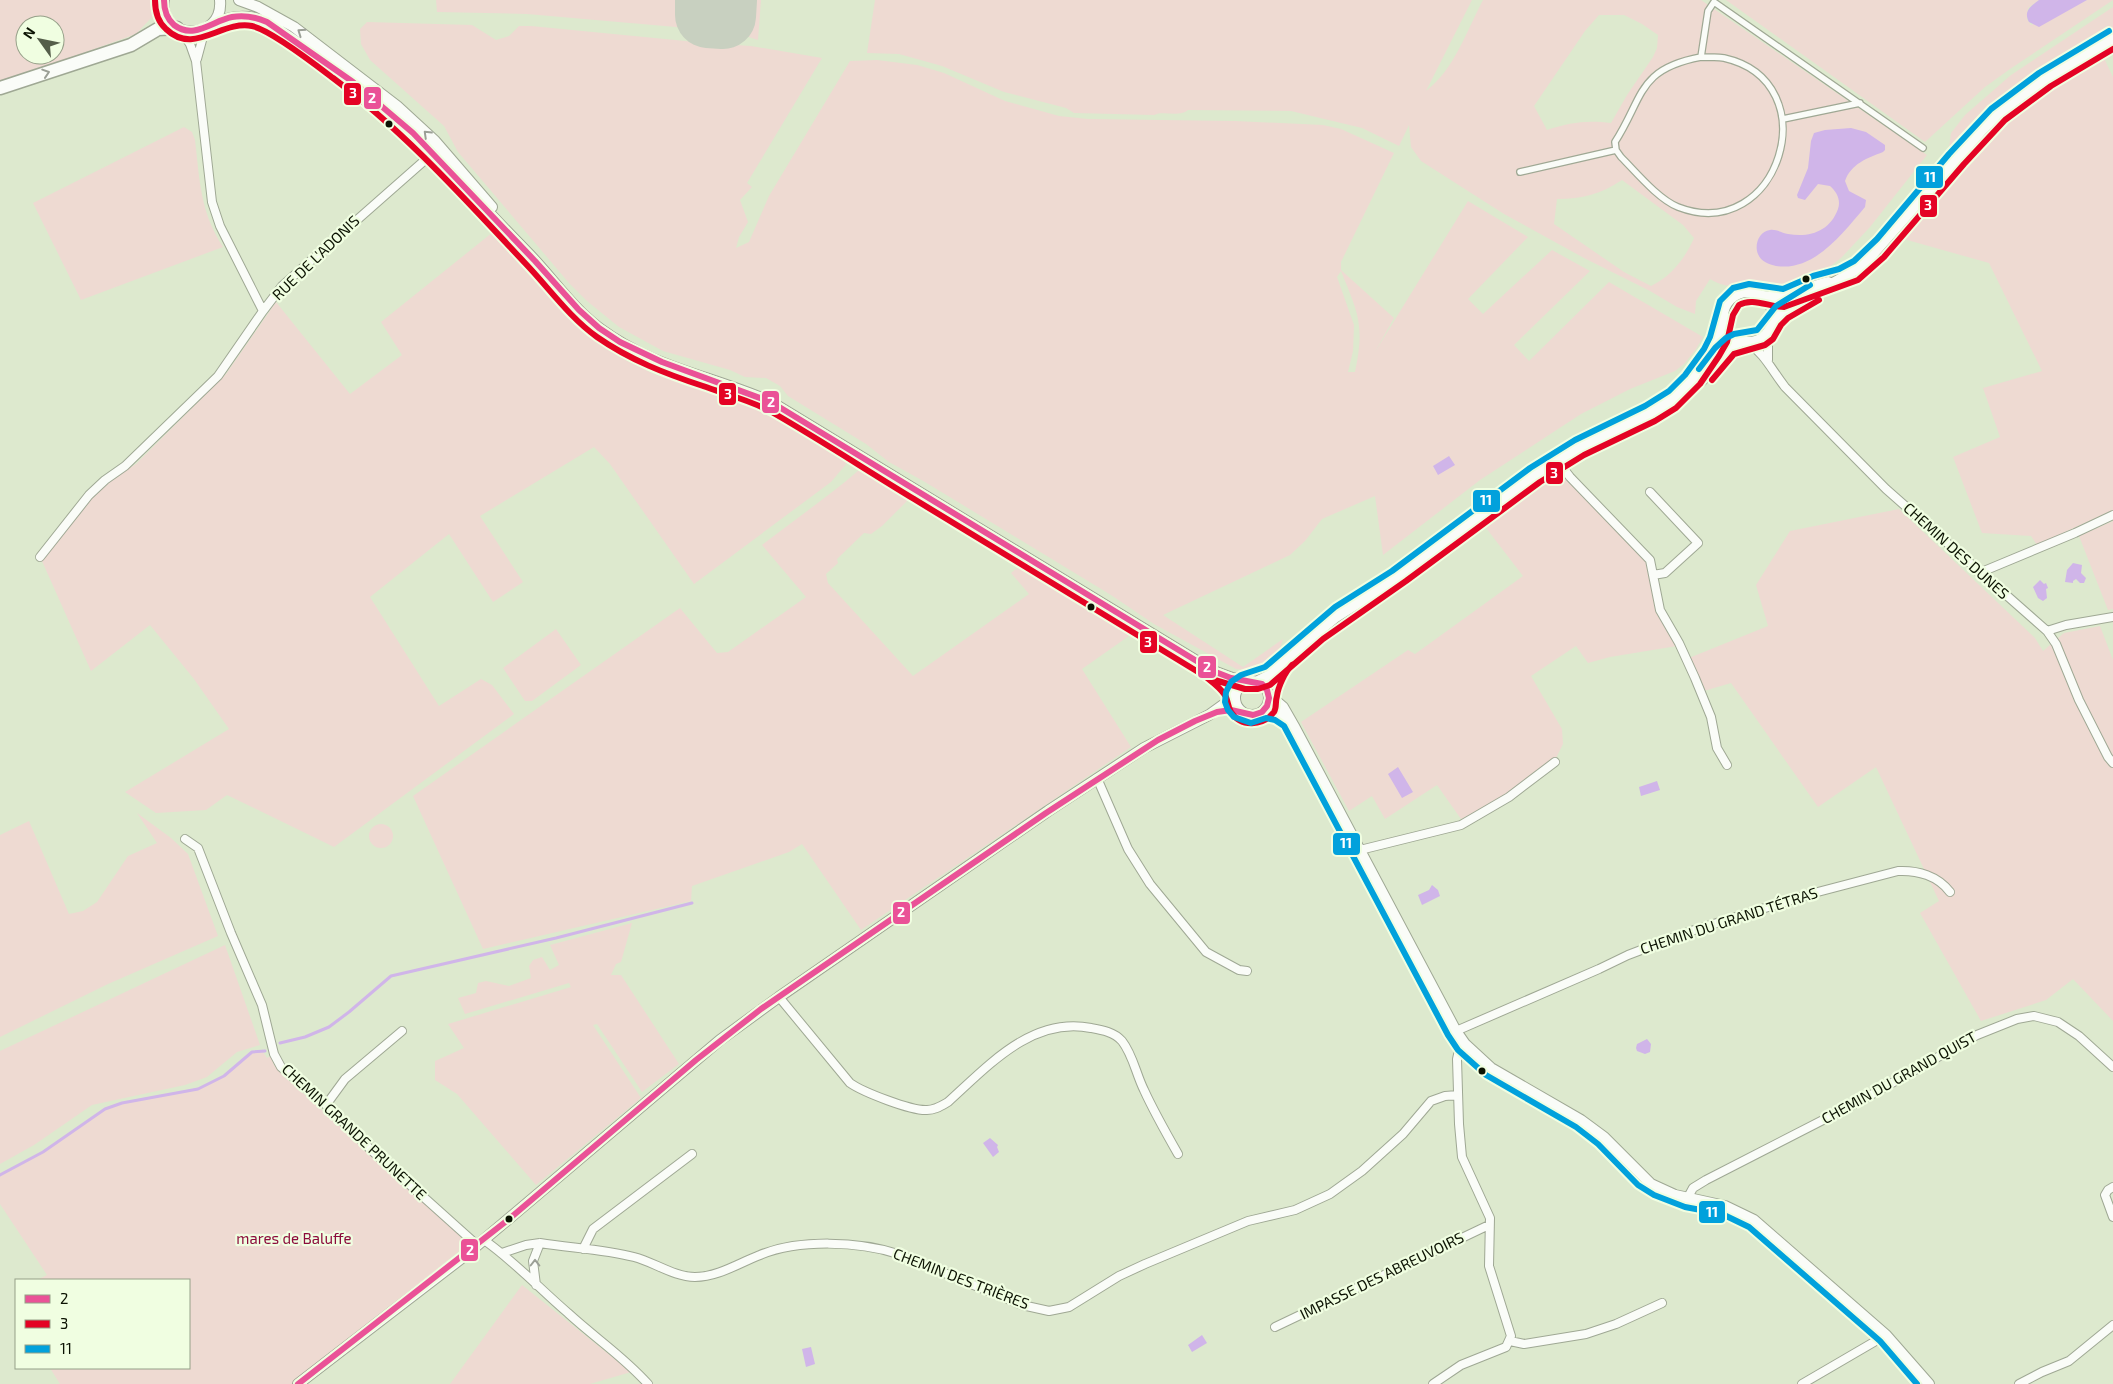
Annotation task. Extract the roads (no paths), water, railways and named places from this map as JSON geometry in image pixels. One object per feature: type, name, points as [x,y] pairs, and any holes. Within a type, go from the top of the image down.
[{"type":"highway","points":[[0,88],[131,45],[158,29],[179,29]]},
{"type":"street","points":[[164,0],[166,14],[170,22],[179,29],[189,32],[228,18],[256,17],[267,22],[329,64],[407,126],[526,251],[580,312],[619,341],[662,364],[748,392],[792,414],[1213,670],[1232,678],[1252,681],[1264,686],[1268,694],[1283,707],[1291,720],[1456,1031],[1465,1044],[1491,1068],[1588,1126],[1604,1138],[1651,1184],[1687,1199],[1725,1206],[1754,1220],[1886,1335],[1929,1384]]},
{"type":"street","points":[[209,26],[218,15],[220,0]]},
{"type":"street","points":[[240,0],[258,7],[294,27],[397,106],[435,141],[515,234],[526,251]]},
{"type":"street","points":[[1701,57],[1708,11],[1712,1],[1924,148]]},
{"type":"street","name":"RUE DE L'ADONIS","points":[[196,61],[209,26]]},
{"type":"street","name":"RUE DE L'ADONIS","points":[[179,29],[190,44],[196,61],[212,202],[220,226],[263,311],[282,286],[383,195],[434,153]]},
{"type":"street","points":[[1209,715],[1235,695],[1242,684],[1268,676],[1336,617],[1396,578],[1557,460],[1597,438],[1653,412],[1699,383],[1723,351],[1732,344],[1754,341],[1762,337],[1768,331],[1773,321],[1788,306],[1850,274],[1879,248],[2003,109],[2038,84],[2113,39]]},
{"type":"street","points":[[1701,57],[1722,58],[1739,63],[1755,72],[1768,86],[1783,119],[1784,131],[1780,152],[1770,177],[1749,200],[1724,210],[1700,213],[1676,206],[1651,186],[1620,157],[1616,150],[1615,142],[1642,89],[1648,82],[1666,68],[1701,57]]},
{"type":"street","points":[[1783,119],[1860,103]]},
{"type":"street","points":[[1520,172],[1616,150]]},
{"type":"street","points":[[434,153],[439,153],[515,234]]},
{"type":"street","points":[[1762,296],[1784,298],[1814,285],[1842,278]]},
{"type":"street","points":[[1678,395],[1708,359],[1716,345],[1724,322],[1724,312],[1734,296],[1743,292],[1753,292],[1762,296],[1769,302],[1773,311],[1773,321]]},
{"type":"street","points":[[40,556],[89,495],[104,480],[125,466],[218,376],[263,311]]},
{"type":"street","points":[[1724,322],[1728,331],[1735,338],[1745,341]]},
{"type":"street","points":[[1768,331],[1768,360]]},
{"type":"street","name":"CHEMIN DES DUNES","points":[[1745,341],[1768,360],[1773,371],[1785,387],[1886,489],[2047,632],[2056,644],[2080,700],[2113,763]]},
{"type":"street","points":[[1557,460],[1570,477],[1650,560],[1660,610],[1676,636],[1695,678],[1711,718],[1716,748],[1727,765]]},
{"type":"street","points":[[1650,492],[1698,543],[1665,572],[1653,575]]},
{"type":"street","points":[[1979,573],[2075,533],[2113,514]]},
{"type":"street","points":[[2047,632],[2066,625],[2113,617]]},
{"type":"street","points":[[1213,670],[1235,695],[1238,709],[1244,714],[1252,715],[1259,714],[1265,709],[1268,703],[1268,694],[1281,664]]},
{"type":"street","points":[[298,1384],[481,1242],[720,1040],[779,997],[1097,778],[1144,748],[1209,715],[1227,709],[1238,709]]},
{"type":"street","points":[[1265,709],[1278,712],[1291,720]]},
{"type":"street","points":[[1360,850],[1461,825],[1509,796],[1555,762]]},
{"type":"street","points":[[1097,778],[1128,849],[1150,884],[1206,952],[1239,970],[1247,971]]},
{"type":"street","name":"CHEMIN GRANDE PRUNETTE","points":[[186,839],[198,848],[231,933],[262,1004],[274,1054],[281,1067],[326,1105],[370,1149],[481,1242],[502,1253],[569,1315],[628,1362],[648,1384]]},
{"type":"street","name":"CHEMIN DU GRAND TÉTRAS","points":[[1456,1031],[1639,950],[1691,931],[1810,894],[1898,871],[1910,870],[1934,877],[1950,892]]},
{"type":"street","points":[[779,997],[850,1083],[863,1090],[924,1110],[938,1108],[948,1102],[1014,1045],[1052,1028],[1077,1025],[1112,1034],[1123,1043],[1146,1094],[1178,1154]]},
{"type":"street","name":"CHEMIN DU GRAND QUIST","points":[[1687,1199],[1693,1188],[1706,1180],[1862,1100],[1976,1035],[2017,1019],[2034,1016],[2058,1022],[2079,1036],[2113,1067]]},
{"type":"street","points":[[326,1105],[345,1079],[402,1031]]},
{"type":"street","points":[[1433,1384],[1461,1365],[1506,1347],[1511,1336],[1490,1266],[1490,1218],[1462,1157],[1457,1059],[1458,1050],[1465,1044]]},
{"type":"street","name":"CHEMIN DES TRIÈRES","points":[[502,1253],[526,1245],[540,1243],[628,1256],[682,1275],[697,1277],[713,1274],[773,1251],[806,1245],[870,1246],[898,1254],[1022,1305],[1036,1309],[1056,1310],[1075,1304],[1119,1276],[1145,1264],[1248,1221],[1295,1210],[1330,1194],[1362,1171],[1403,1134],[1432,1101],[1445,1096],[1458,1095]]},
{"type":"street","points":[[583,1249],[594,1229],[692,1154]]},
{"type":"street","points":[[2113,1187],[2105,1195],[2113,1217]]},
{"type":"street","name":"IMPASSE DES ABREUVOIRS","points":[[1275,1328],[1489,1225]]},
{"type":"street","points":[[536,1285],[533,1261],[540,1243]]},
{"type":"street","points":[[1510,1341],[1524,1344],[1586,1334],[1616,1324],[1662,1303]]},
{"type":"street","points":[[2019,1384],[2069,1361],[2113,1325]]},
{"type":"street","points":[[1802,1384],[1886,1335]]},
{"type":"waterway","points":[[280,1043],[305,1037],[329,1027],[391,976],[556,938],[692,903]]},
{"type":"waterway","points":[[0,1175],[43,1152],[105,1109],[122,1103],[198,1089],[224,1076],[252,1052],[265,1051]]},
{"type":"park label","name":"mares de Baluffe","points":[[294,1239]]}]
